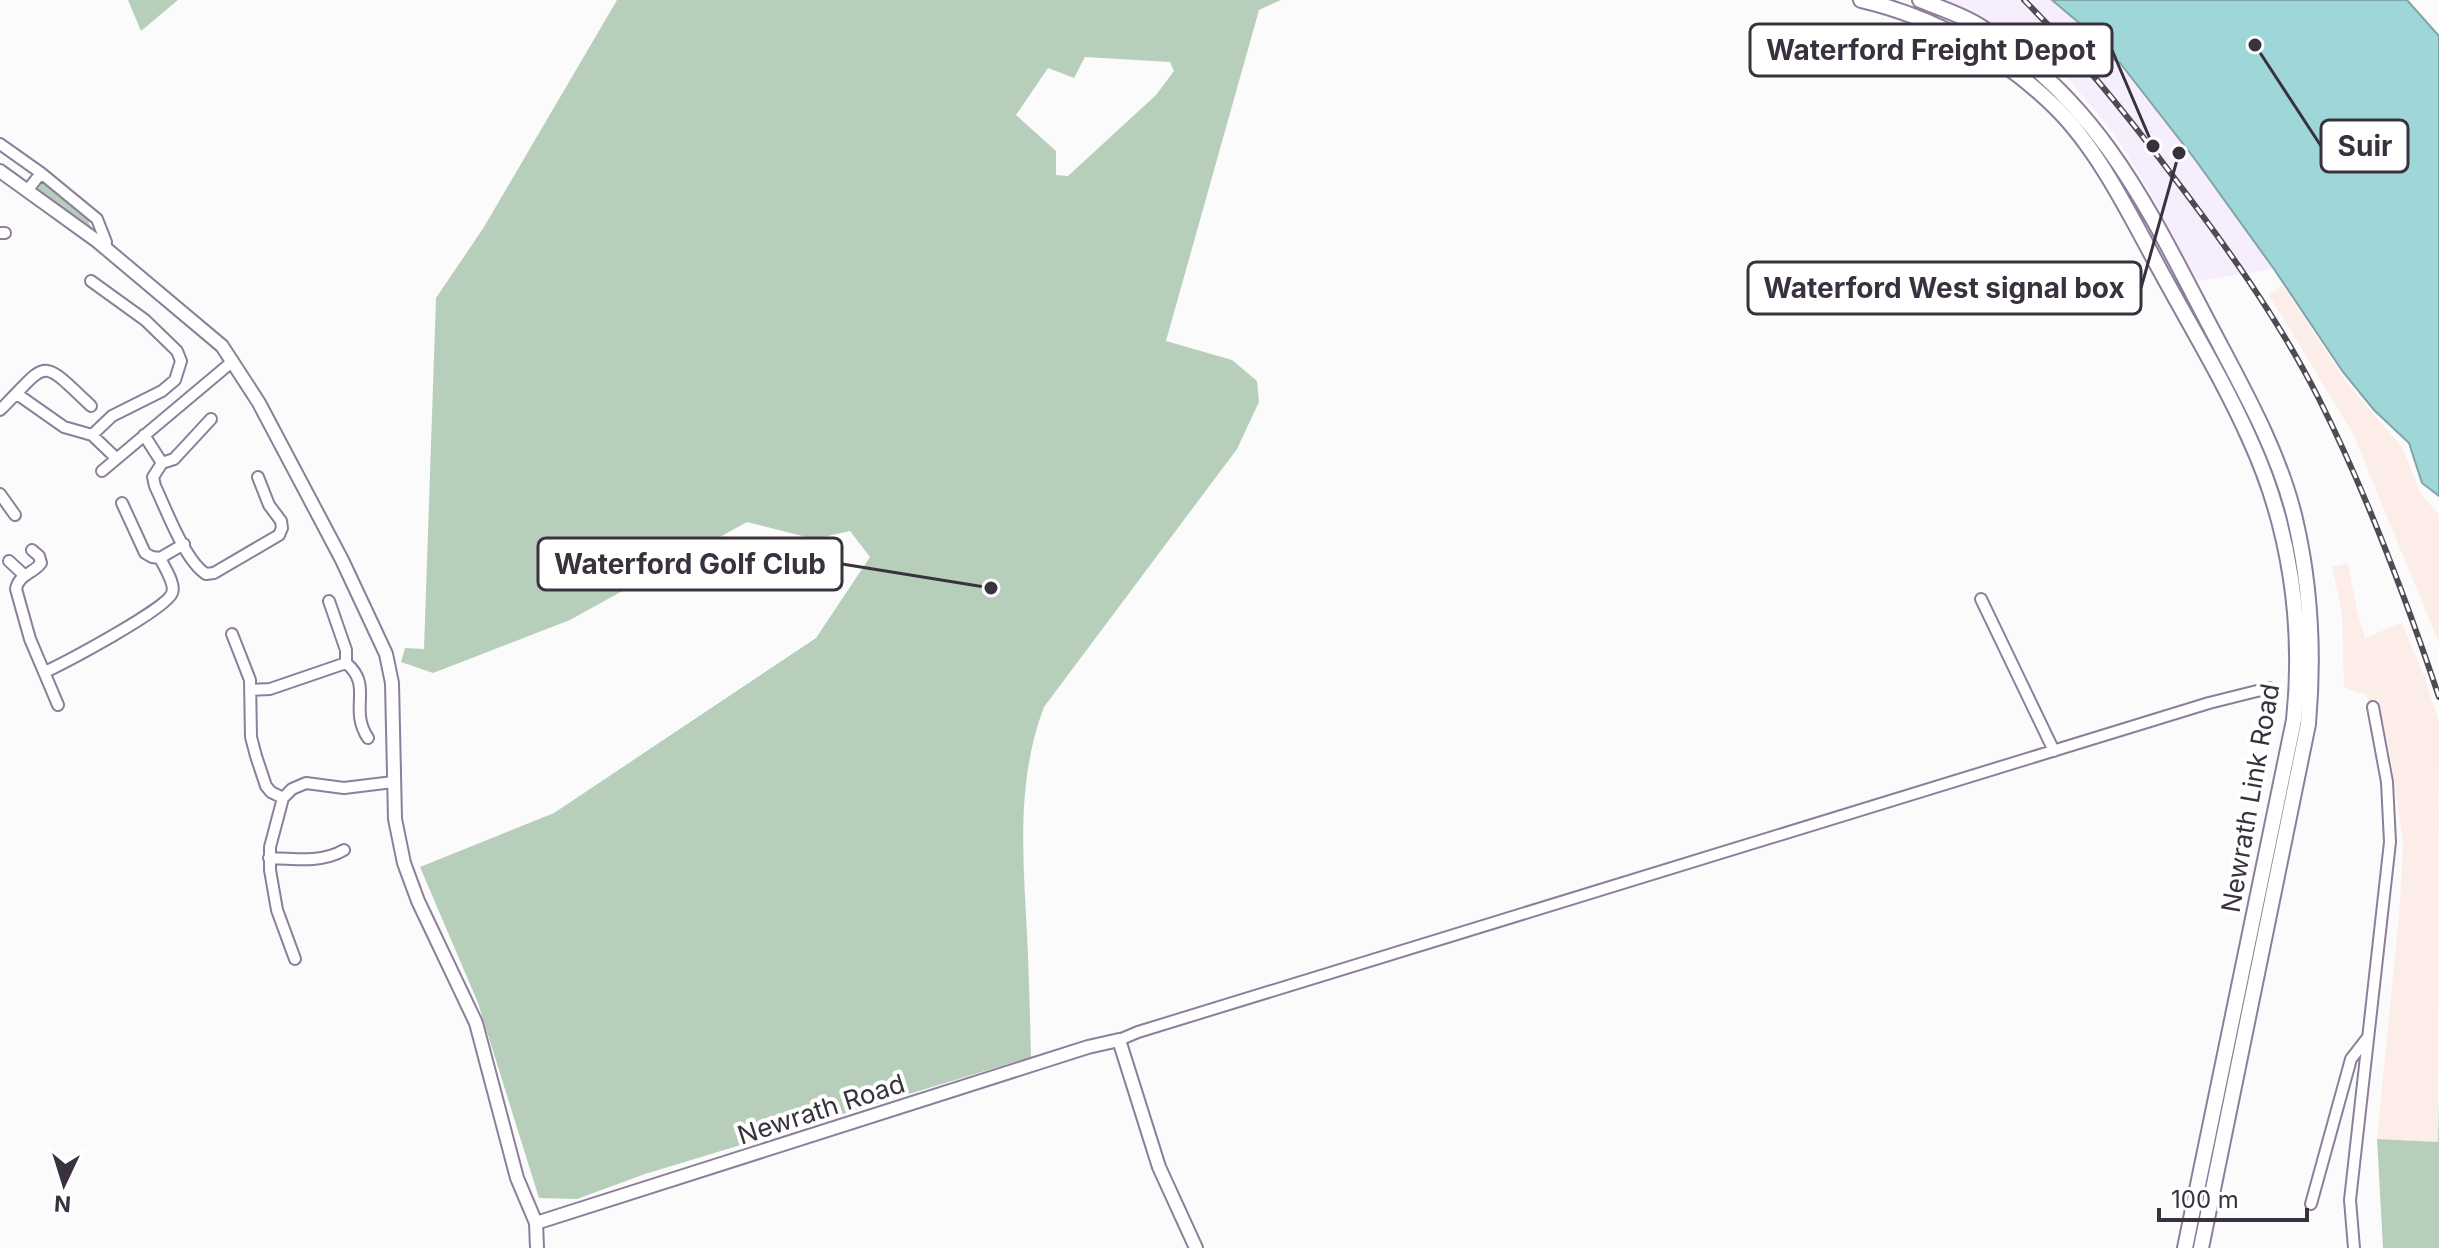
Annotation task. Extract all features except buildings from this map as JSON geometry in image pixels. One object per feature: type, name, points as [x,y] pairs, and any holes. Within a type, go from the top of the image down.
[{"type":"main road","name":"Newrath Link Road","points":[[1861,0],[1911,14],[1947,30],[2005,65],[2056,108],[2089,147],[2251,440],[2279,520],[2294,598],[2297,680],[2294,720],[2185,1248]]},
{"type":"main road","name":"Newrath Link Road","points":[[1920,0],[1979,25],[2043,72],[2090,121],[2136,186],[2219,343],[2268,441],[2294,516],[2302,552],[2311,636],[2312,679],[2308,724],[2201,1248]]},
{"type":"street","points":[[0,144],[97,219],[106,242],[105,248]]},
{"type":"street","points":[[0,171],[105,248],[205,330],[233,361],[290,460],[371,619],[386,654],[394,701],[393,782],[397,831],[408,878],[476,1023],[517,1178],[536,1223],[537,1248]]},
{"type":"street","points":[[27,191],[41,173]]},
{"type":"street","points":[[91,281],[145,320],[177,351],[181,361],[175,380],[168,386],[112,416],[92,435]]},
{"type":"street","points":[[102,471],[233,361]]},
{"type":"street","points":[[0,410],[36,372],[45,369],[56,372],[91,406]]},
{"type":"street","points":[[17,394],[64,427],[92,435],[116,458]]},
{"type":"street","points":[[211,419],[174,459],[162,463],[153,477],[184,544],[200,570],[206,574],[214,573],[279,535],[281,521],[269,505],[258,477]]},
{"type":"street","points":[[144,435],[162,463]]},
{"type":"street","points":[[0,494],[15,515]]},
{"type":"street","points":[[45,672],[167,601],[172,593],[160,558],[145,553],[122,503]]},
{"type":"street","points":[[160,558],[184,544]]},
{"type":"street","points":[[32,550],[41,563],[17,583],[17,600],[58,705]]},
{"type":"street","points":[[9,561],[24,575]]},
{"type":"street","points":[[1981,599],[2054,751]]},
{"type":"street","points":[[329,601],[346,650],[346,663],[361,681],[358,715],[361,728],[368,738]]},
{"type":"street","points":[[232,634],[247,669],[251,690],[251,737],[256,756],[266,786],[283,798]]},
{"type":"street","points":[[251,690],[270,689],[346,663]]},
{"type":"street","points":[[1196,1248],[1159,1167],[1119,1040],[2209,703],[2269,688]]},
{"type":"street","points":[[2354,1248],[2350,1200],[2391,832],[2387,782],[2373,707]]},
{"type":"street","points":[[295,959],[271,885],[269,858],[283,798],[292,789],[306,783],[344,788],[393,782]]},
{"type":"street","points":[[269,858],[317,858],[334,856],[344,850]]},
{"type":"street","points":[[2311,1204],[2351,1059],[2369,1035]]},
{"type":"street","name":"Newrath Road","points":[[536,1223],[1088,1047],[1119,1040]]},
{"type":"shaded area","points":[[1946,0],[2052,0],[2079,21],[2091,33],[2093,48],[2120,63],[2274,269],[2197,281],[2150,192],[2115,135],[2071,82],[2029,47]]},
{"type":"shaded area","points":[[2282,285],[2347,383],[2402,447],[2422,496],[2439,514],[2439,643],[2353,434],[2269,295]]},
{"type":"shaded area","points":[[2348,563],[2365,638],[2402,623],[2439,722],[2438,1142],[2377,1139],[2400,904],[2403,842],[2390,753],[2378,700],[2369,702],[2366,695],[2344,687],[2342,613],[2332,567]]},
{"type":"green space","points":[[128,0],[178,0],[141,31]]},
{"type":"green space","points":[[617,0],[1281,0],[1259,10],[1166,341],[1232,360],[1257,381],[1259,402],[1237,449],[1044,707],[1035,735],[1025,791],[1024,876],[1031,1057],[645,1174],[577,1199],[539,1198],[478,1003],[420,867],[554,813],[816,638],[870,557],[850,531],[814,539],[747,522],[570,620],[433,673],[401,662],[405,648],[424,649],[436,298],[484,227]],"holes":[[[1085,57],[1170,62],[1174,71],[1156,95],[1068,176],[1056,175],[1056,151],[1016,115],[1048,68],[1074,78]]]},
{"type":"green space","points":[[43,181],[85,213],[92,230],[38,189]]},
{"type":"green space","points":[[2439,1100],[2439,1248],[2383,1248],[2377,1139],[2438,1142]]},
{"type":"water","points":[[2052,0],[2407,0],[2439,36],[2439,496],[2422,483],[2409,443],[2374,410],[2343,372],[2194,158],[2120,63],[2093,48],[2088,39],[2091,33]]},
{"type":"railway","points":[[2024,0],[2081,62],[2190,198],[2286,339],[2337,435],[2369,508],[2439,697]]},
{"type":"place","name":"Suir","points":[[2255,45]]},
{"type":"place","name":"Waterford Freight Depot","points":[[2153,146]]},
{"type":"place","name":"Waterford West signal box","points":[[2179,153]]},
{"type":"place","name":"Waterford Golf Club","points":[[991,588]]}]
